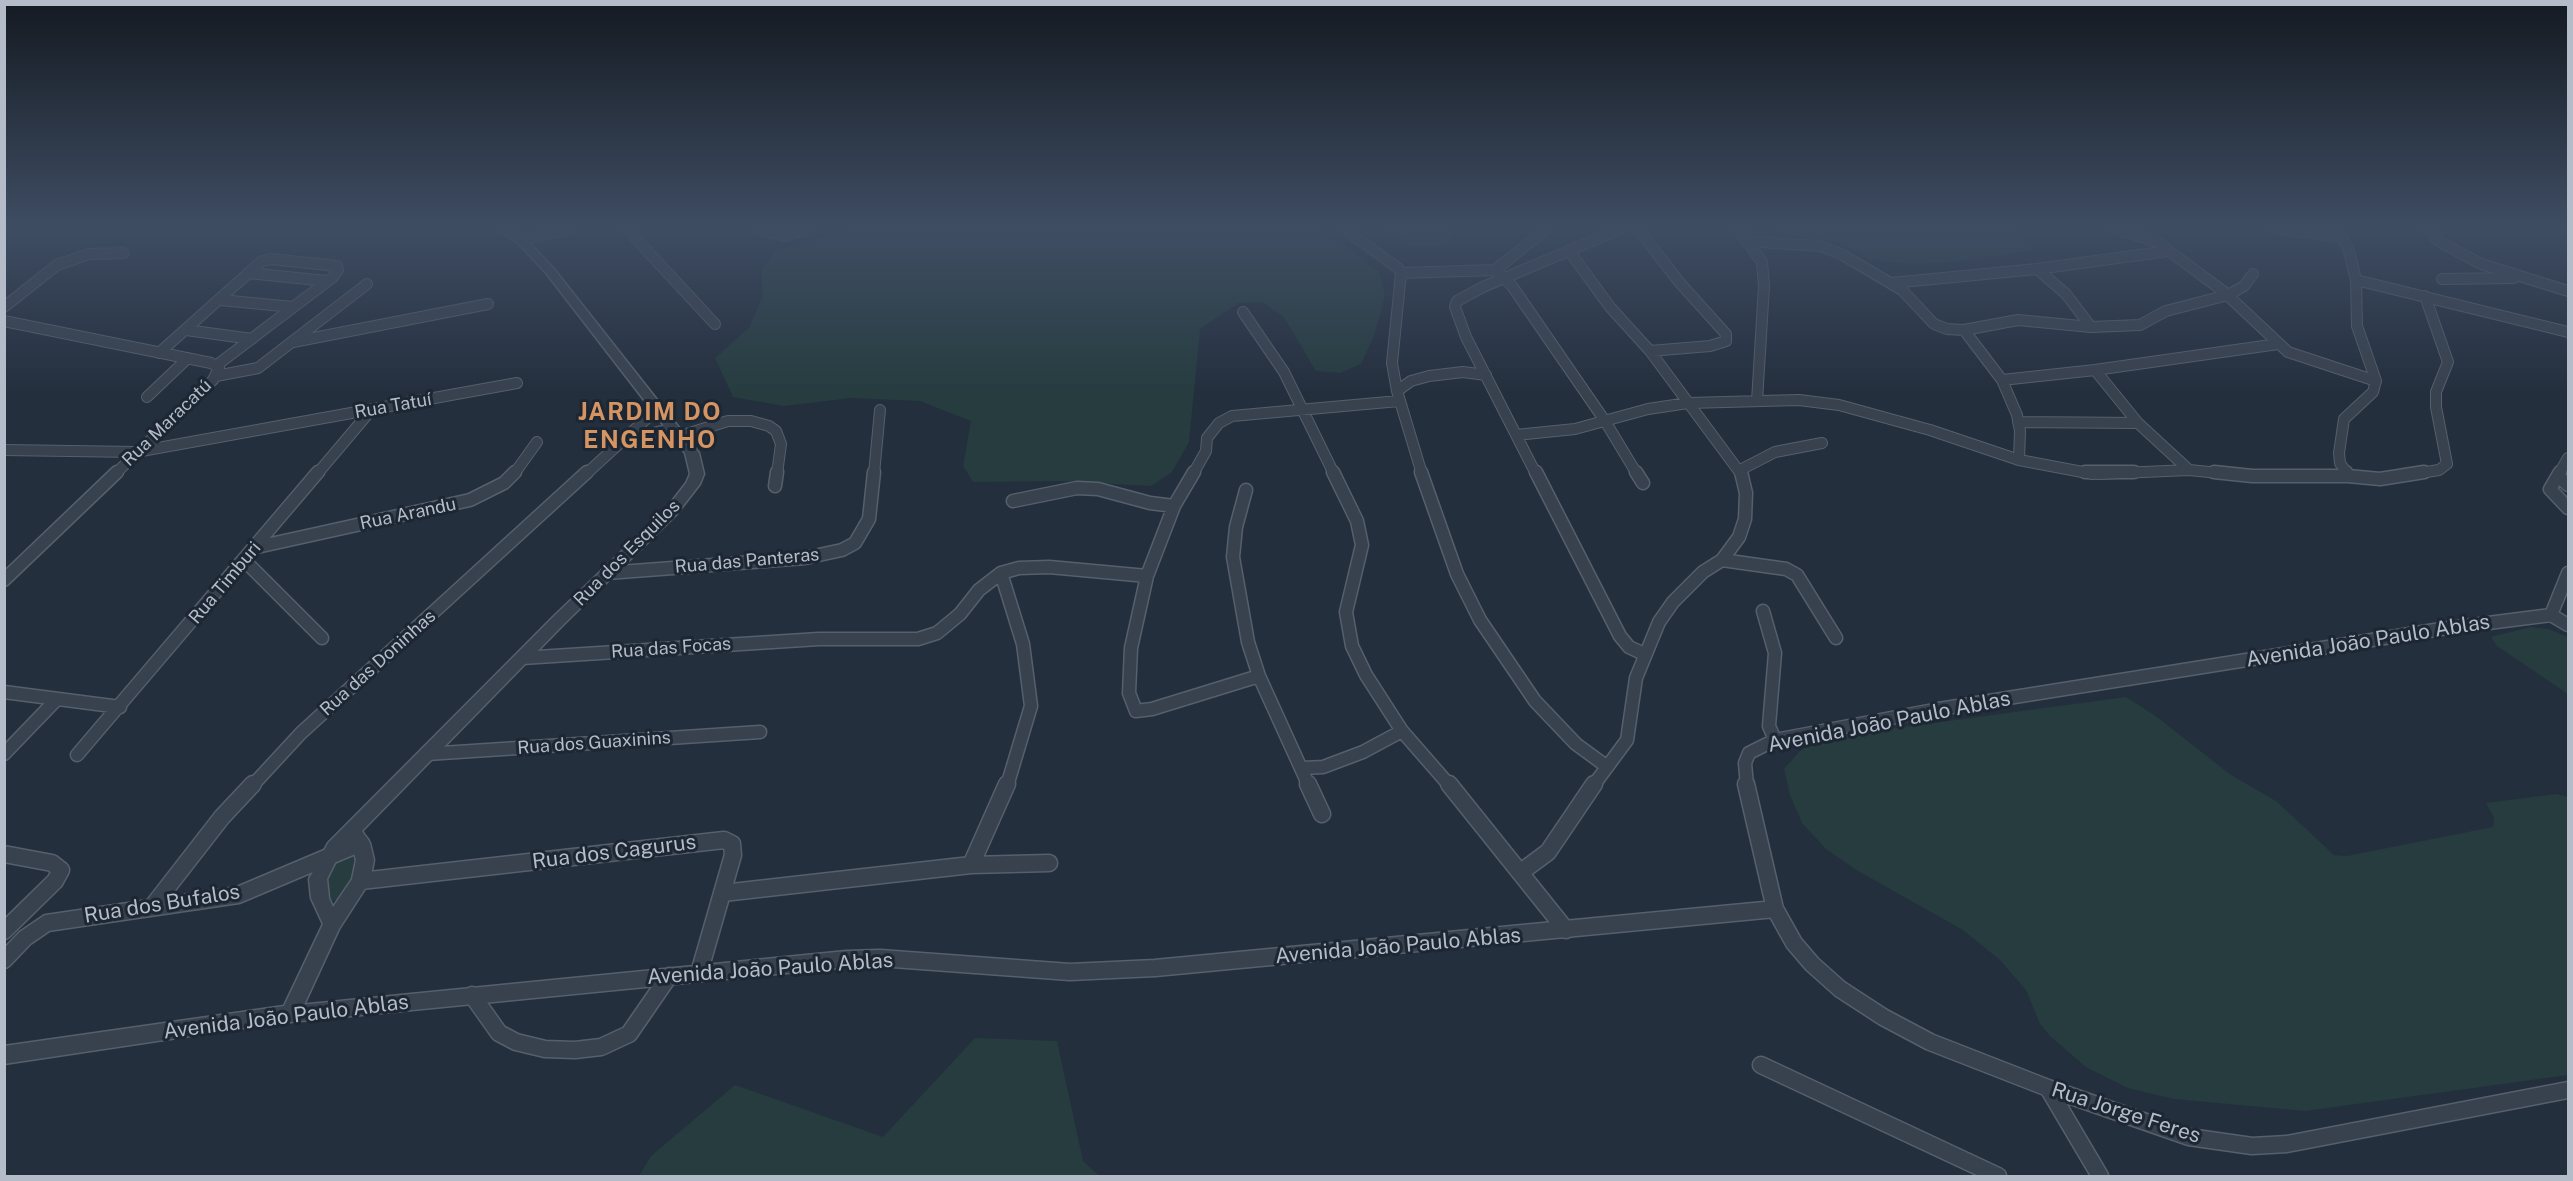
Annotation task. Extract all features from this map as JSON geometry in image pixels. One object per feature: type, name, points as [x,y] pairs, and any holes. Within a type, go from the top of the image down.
[{"type":"street","points":[[4,307],[34,283]]},
{"type":"street","points":[[159,353],[238,283]]},
{"type":"street","points":[[216,371],[252,339],[324,283]]},
{"type":"street","name":"Rua dos Esquilos","points":[[332,924],[320,898],[318,879],[327,858],[357,837],[427,754],[671,512],[693,484],[696,464],[692,453],[656,410],[559,283]]},
{"type":"street","points":[[677,283],[715,324]]},
{"type":"street","points":[[1400,283],[1392,363],[1398,396],[1431,505],[1457,574],[1480,620],[1535,701],[1576,744],[1606,766]]},
{"type":"street","points":[[1494,283],[1457,301],[1455,307],[1466,337],[1620,636],[1629,647],[1644,654]]},
{"type":"street","points":[[1509,283],[1605,421],[1643,483]]},
{"type":"street","points":[[1521,872],[1548,852],[1606,766],[1627,740],[1636,678],[1659,622],[1673,602],[1703,572],[1722,560],[1739,537],[1744,519],[1746,493],[1740,470],[1650,351],[1610,307],[1593,283]]},
{"type":"street","points":[[1650,351],[1710,346],[1726,340],[1726,333],[1680,283]]},
{"type":"street","points":[[1757,400],[1764,283]]},
{"type":"street","points":[[1891,283],[1902,290],[1934,324],[1947,329],[1964,330],[2018,320],[2091,327],[2140,325],[2166,311],[2228,295],[2246,283]]},
{"type":"street","points":[[2053,283],[2066,294],[2091,327]]},
{"type":"street","points":[[2212,283],[2228,295],[2278,344],[2298,357],[2376,381]]},
{"type":"street","points":[[2348,476],[2340,462],[2339,453],[2344,419],[2373,392],[2376,381],[2357,326],[2356,283]]},
{"type":"street","points":[[2369,283],[2568,332]]},
{"type":"street","points":[[2541,283],[2568,291]]},
{"type":"street","points":[[216,371],[258,368],[367,284]]},
{"type":"street","points":[[1516,435],[1551,433],[1688,403],[1799,400],[1839,405],[1930,430],[2019,460],[2094,474],[2188,470],[2252,476],[2387,478],[2439,470],[2447,464],[2436,407],[2436,392],[2448,362],[2425,296]]},
{"type":"street","points":[[220,300],[293,307]]},
{"type":"street","points":[[293,342],[488,304]]},
{"type":"street","points":[[1244,312],[1266,342],[1302,408],[1359,529],[1362,545],[1346,612],[1352,646],[1366,675],[1402,731],[1521,872],[1566,930]]},
{"type":"street","name":"Rua Maracatú","points":[[4,321],[188,357],[216,371],[136,452],[6,577]]},
{"type":"street","points":[[186,330],[252,339]]},
{"type":"street","points":[[1964,330],[2002,380],[2018,423],[2019,460]]},
{"type":"street","points":[[2002,380],[2095,370],[2278,344]]},
{"type":"street","points":[[147,397],[188,357]]},
{"type":"street","points":[[2095,370],[2138,423],[2188,470]]},
{"type":"street","points":[[1258,676],[1177,703],[1136,711],[1129,693],[1128,672],[1147,576],[1174,506],[1206,451],[1207,438],[1219,423],[1232,416],[1302,408],[1385,404],[1398,396],[1411,381],[1429,376],[1463,372],[1486,375]]},
{"type":"street","name":"Rua Tatuí","points":[[4,450],[136,452],[517,383]]},
{"type":"street","name":"Rua Timburi","points":[[77,755],[245,561],[372,409]]},
{"type":"street","name":"Rua das Doninhas","points":[[152,907],[222,817],[301,733],[656,410]]},
{"type":"street","name":"Rua das Panteras","points":[[608,573],[805,558],[842,550],[855,543],[863,533],[869,519],[880,410]]},
{"type":"street","name":"Rua das Doninhas","points":[[625,440],[644,433],[676,432],[728,422],[751,421],[769,426],[776,431],[781,444],[775,486]]},
{"type":"street","points":[[2018,423],[2138,423]]},
{"type":"street","name":"Rua Arandu","points":[[257,546],[470,500],[504,483],[520,468],[537,442]]},
{"type":"street","points":[[1740,470],[1775,452],[1822,443]]},
{"type":"street","points":[[2568,458],[2550,489],[2568,508]]},
{"type":"street","points":[[2558,476],[2568,485]]},
{"type":"street","points":[[1012,501],[1077,488],[1098,489],[1150,503],[1174,506]]},
{"type":"street","points":[[1246,490],[1236,527],[1233,557],[1244,621],[1258,676],[1303,768],[1322,814]]},
{"type":"street","points":[[1722,560],[1786,569],[1797,575],[1836,638]]},
{"type":"street","points":[[245,561],[322,638]]},
{"type":"street","points":[[971,865],[1013,771],[1031,706],[1023,644],[1001,573],[1019,568],[1049,567],[1147,576]]},
{"type":"street","name":"Rua das Focas","points":[[522,658],[819,639],[918,639],[937,633],[960,614],[979,590],[1001,573]]},
{"type":"street","points":[[2568,573],[2551,615],[2568,625]]},
{"type":"street","points":[[1763,611],[1775,653],[1769,726],[1775,740]]},
{"type":"street","name":"Avenida João Paulo Ablas","points":[[4,1055],[290,1014],[792,963],[880,958],[1038,970],[1155,968],[1775,909],[1746,782],[1745,763],[1749,753],[1775,740],[1939,710],[2441,629],[2551,615]]},
{"type":"street","points":[[4,692],[120,707]]},
{"type":"street","points":[[4,754],[57,699]]},
{"type":"street","points":[[1303,768],[1323,767],[1363,752],[1402,731]]},
{"type":"street","name":"Rua dos Guaxinins","points":[[427,754],[760,732]]},
{"type":"street","points":[[290,1014],[332,924],[361,881],[365,860],[357,837]]},
{"type":"street","name":"Rua dos Cagurus","points":[[361,881],[716,840],[729,842],[734,849],[699,974]]},
{"type":"street","points":[[4,854],[52,863],[61,870],[55,881],[4,931]]},
{"type":"street","name":"Rua dos Bufalos","points":[[4,960],[25,938],[47,923],[238,895],[262,887],[327,858]]},
{"type":"street","points":[[723,893],[971,865],[1049,864]]},
{"type":"street","name":"Rua Jorge Feres","points":[[1775,909],[1794,943],[1840,989],[1930,1042],[2048,1089],[2188,1137],[2252,1146],[2287,1144],[2568,1090]]},
{"type":"street","points":[[472,995],[499,1033],[516,1042],[545,1048],[576,1050],[601,1047],[629,1034],[669,976]]},
{"type":"street","points":[[1761,1065],[1998,1176]]},
{"type":"street","points":[[2048,1089],[2100,1176]]},
{"type":"green space","points":[[762,283],[1382,283],[1385,295],[1374,336],[1361,364],[1340,373],[1316,371],[1284,317],[1263,302],[1238,303],[1200,329],[1189,442],[1172,472],[1151,486],[1061,481],[973,482],[963,466],[971,421],[920,401],[851,398],[784,406],[733,397],[715,358],[749,328],[763,295]]},
{"type":"green space","points":[[2531,627],[2548,629],[2568,637],[2568,694],[2497,646],[2491,637]]},
{"type":"green space","points":[[2126,697],[2157,717],[2231,775],[2276,801],[2334,855],[2347,856],[2493,827],[2494,818],[2486,803],[2556,794],[2568,797],[2568,1075],[2305,1111],[2174,1099],[2128,1088],[2086,1067],[2050,1036],[2040,1024],[2026,990],[2000,960],[1963,930],[1858,871],[1826,849],[1802,823],[1790,795],[1784,769],[1800,751],[1822,738]]},
{"type":"green space","points":[[352,855],[358,859],[358,871],[344,898],[332,901],[329,898],[328,883],[332,862]]},
{"type":"green space","points":[[975,1038],[1057,1041],[1083,1161],[1099,1176],[639,1176],[651,1156],[735,1085],[883,1137]]},
{"type":"district","name":"JARDIM DO ENGENHO","points":[[650,427]]}]
